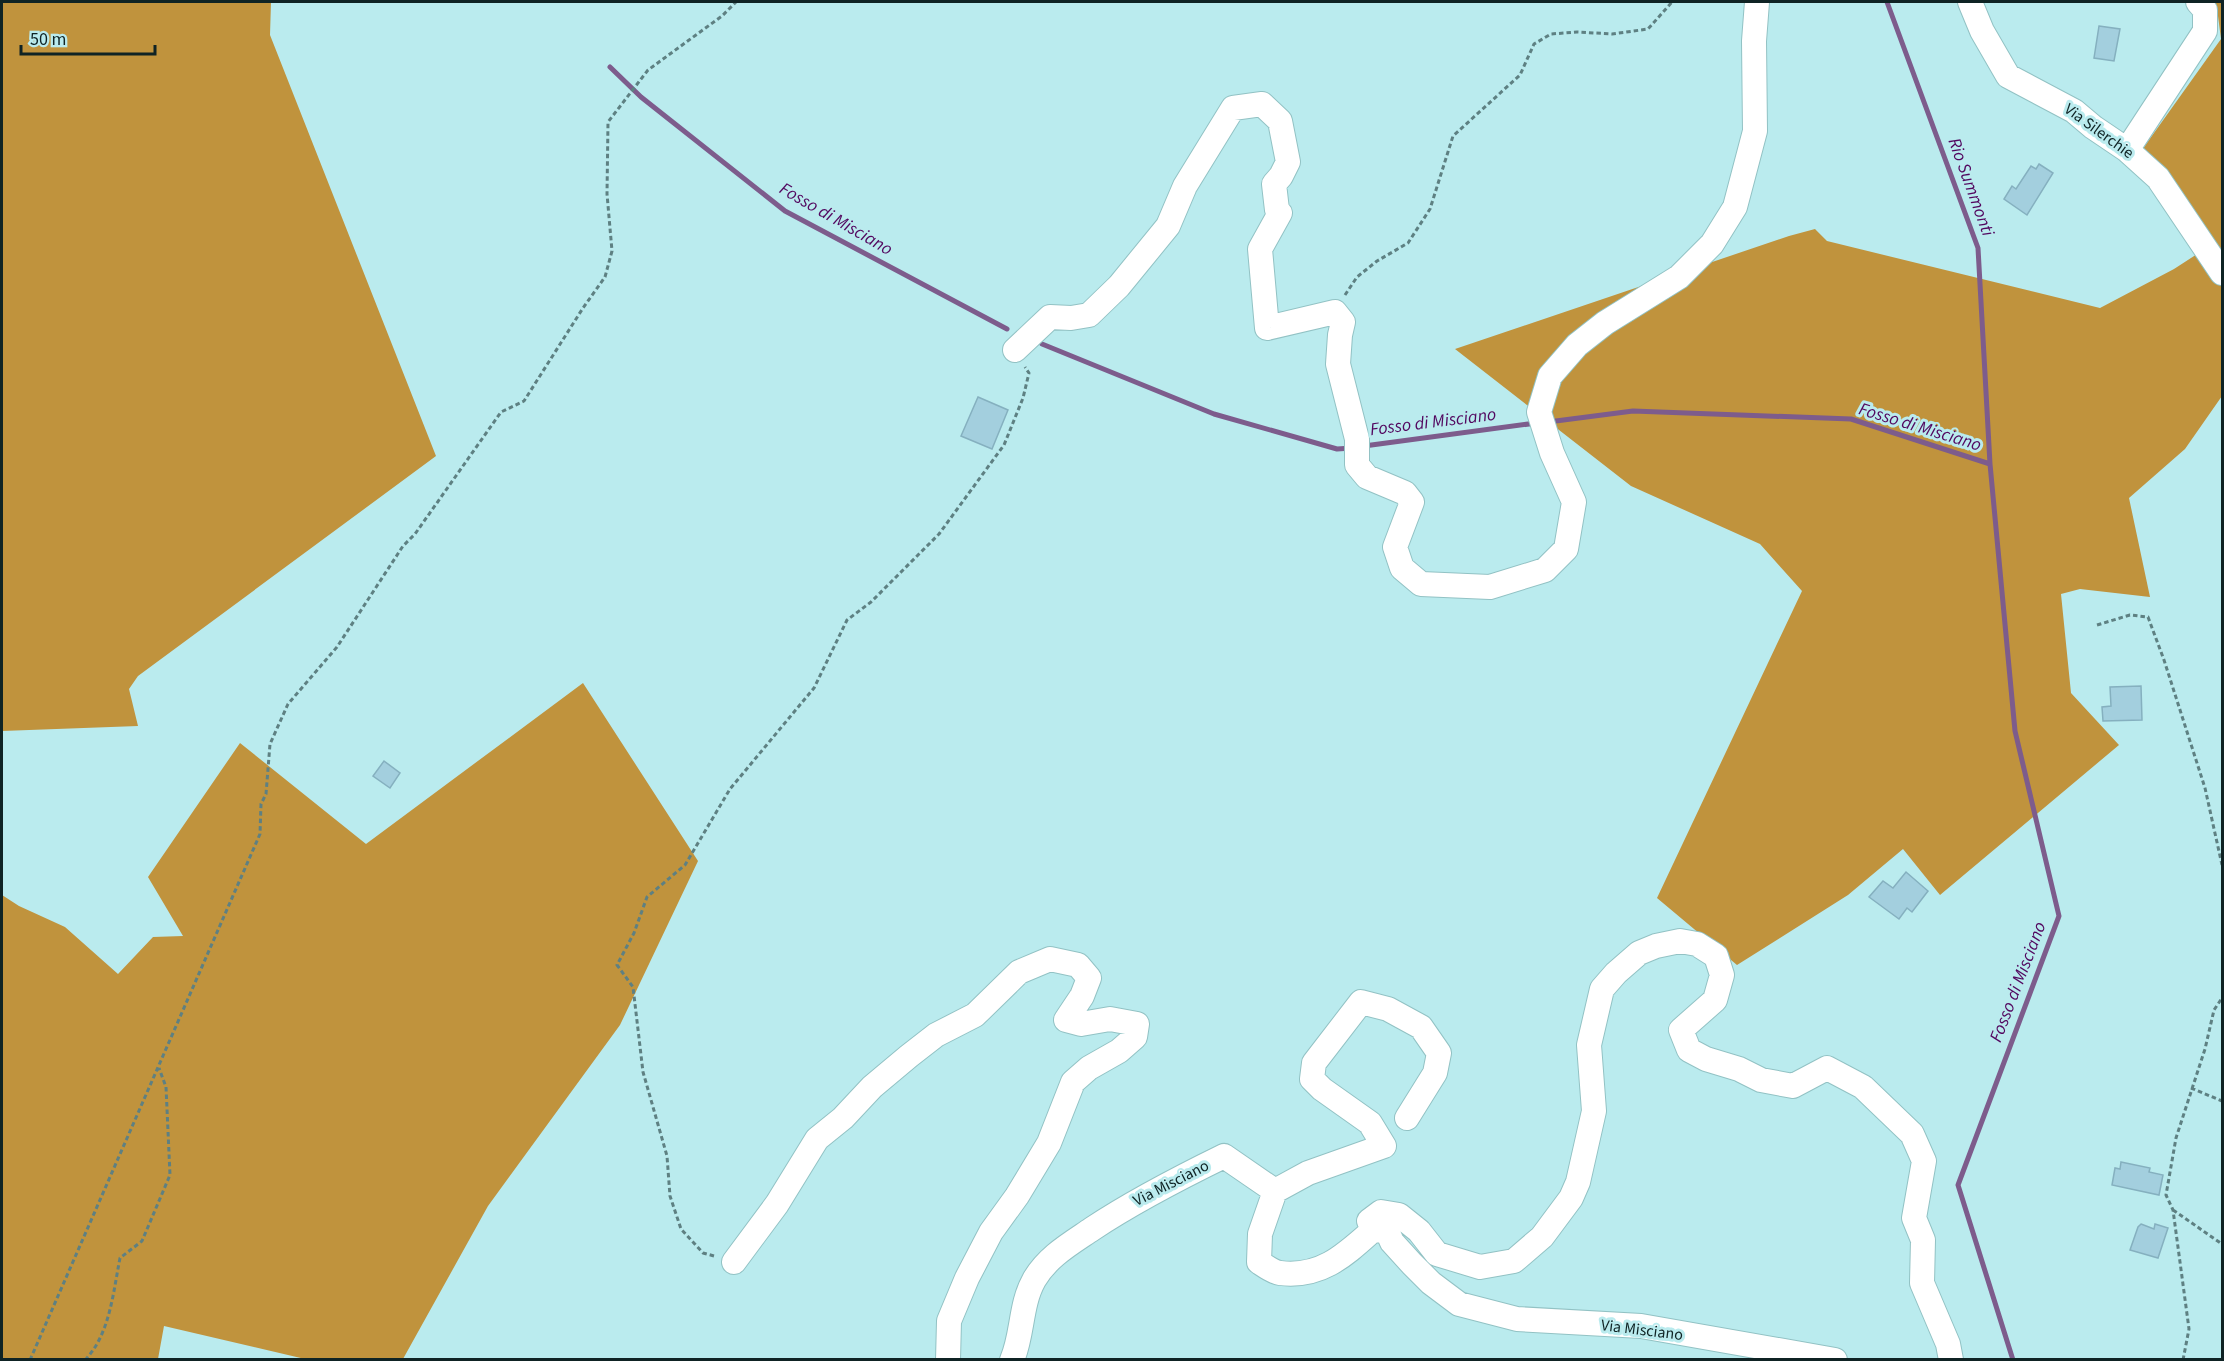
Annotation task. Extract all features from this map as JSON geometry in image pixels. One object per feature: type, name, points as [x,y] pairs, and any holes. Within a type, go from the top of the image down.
[{"type":"street","points":[[1015,350],[1050,317],[1071,318],[1089,315],[1119,286],[1168,226],[1185,186],[1233,108],[1262,104],[1280,121],[1288,162],[1274,184],[1277,210],[1280,213],[1260,249],[1267,328],[1335,312],[1343,322],[1338,364],[1357,439],[1357,465],[1367,477],[1405,493],[1412,502],[1395,547],[1402,568],[1421,584],[1490,587],[1545,570],[1566,549],[1574,502],[1552,453],[1542,423],[1550,376],[1577,345],[1605,323],[1679,277],[1712,244],[1735,207],[1755,131],[1754,51],[1757,2]]},
{"type":"street","name":"Via Silerchie","points":[[1970,2],[1982,31],[2008,76],[2074,111],[2127,150],[2158,178],[2223,273]]},
{"type":"street","points":[[2127,150],[2205,31],[2205,10],[2198,2]]},
{"type":"street","points":[[1407,1118],[1435,1073],[1439,1053],[1421,1027],[1388,1008],[1361,1002],[1314,1063],[1312,1079],[1322,1089],[1370,1123],[1384,1146],[1308,1173],[1275,1191],[1260,1234],[1259,1262],[1278,1273],[1314,1272],[1342,1257],[1373,1230],[1369,1221],[1381,1212],[1399,1215],[1419,1232],[1437,1254],[1480,1267],[1514,1261],[1542,1237],[1570,1198],[1578,1182],[1594,1111],[1589,1045],[1602,989],[1616,973],[1640,953],[1656,946],[1680,941],[1697,944],[1716,956],[1722,975],[1715,1000],[1681,1030],[1689,1050],[1761,1080],[1793,1086],[1827,1068],[1863,1087],[1912,1134],[1924,1161],[1914,1218],[1923,1240],[1922,1283],[1948,1344],[1951,1359]]},
{"type":"street","points":[[734,1262],[777,1204],[817,1139],[843,1118],[872,1087],[936,1035],[975,1015],[1019,972],[1050,959],[1078,965],[1089,978],[1083,996],[1066,1020],[1081,1024],[1110,1019],[1137,1024],[1135,1037],[1119,1051],[1089,1068],[1073,1082],[1049,1143],[1017,1196],[991,1232],[967,1278],[949,1321],[948,1359]]},
{"type":"street","name":"Via Misciano","points":[[1012,1359],[1016,1351],[1021,1319],[1034,1281],[1053,1255],[1128,1206],[1224,1156],[1275,1191]]},
{"type":"street","name":"Via Misciano","points":[[1373,1230],[1388,1231],[1392,1242],[1412,1264],[1431,1283],[1459,1304],[1517,1319],[1641,1326],[1835,1359]]},
{"type":"path","points":[[30,1359],[260,834],[261,804],[266,794],[270,744],[288,704],[337,647],[403,546],[415,534],[501,412],[524,401],[583,308],[605,278],[612,250],[607,194],[608,122],[648,70],[722,16],[736,2]]},
{"type":"path","points":[[1335,312],[1357,277],[1377,261],[1408,243],[1430,209],[1453,136],[1520,75],[1534,44],[1551,34],[1577,32],[1612,34],[1648,29],[1672,2]]},
{"type":"path","points":[[734,1262],[703,1253],[681,1229],[670,1196],[667,1156],[643,1072],[633,987],[617,964],[634,933],[647,897],[685,865],[730,789],[814,688],[847,620],[871,602],[939,534],[1004,445],[1023,398],[1029,373],[1015,350]]},
{"type":"path","points":[[2097,625],[2130,615],[2148,617],[2205,788],[2223,865]]},
{"type":"path","points":[[2183,1359],[2189,1329],[2173,1210],[2166,1195],[2176,1138],[2205,1048],[2214,1010],[2223,998]]},
{"type":"path","points":[[85,1359],[97,1347],[110,1307],[120,1258],[142,1241],[170,1175],[165,1087],[158,1066]]},
{"type":"path","points":[[2191,1088],[2223,1101]]},
{"type":"path","points":[[2173,1210],[2223,1244]]},
{"type":"shaded area","points":[[2,2],[271,2],[270,35],[436,456],[138,676],[129,689],[138,726],[2,731]]},
{"type":"shaded area","points":[[2206,2],[2222,2],[2222,396],[2185,449],[2129,498],[2150,597],[2080,589],[2061,594],[2071,693],[2119,745],[1940,895],[1903,849],[1848,895],[1737,965],[1657,898],[1802,591],[1760,544],[1631,486],[1455,349],[1815,229],[1827,241],[2100,308],[2174,269],[2208,247],[2139,154],[2221,39],[2218,16]]},
{"type":"shaded area","points":[[583,683],[698,861],[620,1025],[488,1206],[403,1359],[305,1359],[164,1326],[158,1359],[2,1359],[2,895],[19,906],[65,927],[118,974],[153,937],[183,936],[148,877],[240,743],[366,844]]},
{"type":"building","points":[[2099,26],[2120,29],[2114,61],[2094,58]]},
{"type":"building","points":[[2039,164],[2053,173],[2027,215],[2004,199],[2012,186],[2016,189],[2031,166],[2036,169]]},
{"type":"building","points":[[978,397],[1008,410],[992,449],[961,436]]},
{"type":"building","points":[[2141,686],[2142,720],[2103,721],[2102,707],[2111,706],[2110,687]]},
{"type":"building","points":[[384,761],[400,773],[390,788],[373,776]]},
{"type":"building","points":[[1906,872],[1928,891],[1912,912],[1907,908],[1899,919],[1869,897],[1883,881],[1893,888]]},
{"type":"building","points":[[2121,1162],[2150,1168],[2149,1172],[2163,1175],[2159,1195],[2112,1185],[2115,1168],[2120,1169]]},
{"type":"building","points":[[2141,1224],[2154,1229],[2155,1224],[2168,1228],[2158,1258],[2130,1250]]},
{"type":"waterway","name":"Rio Summonti","points":[[1887,2],[1978,248],[1990,464]]},
{"type":"waterway","name":"Fosso di Misciano","points":[[610,67],[641,97],[785,211],[1007,329]]},
{"type":"waterway","name":"Fosso di Misciano","points":[[1042,344],[1214,414],[1337,449],[1352,448]]},
{"type":"waterway","name":"Fosso di Misciano","points":[[1548,422],[1633,411],[1851,419],[1990,464],[2015,731],[2059,916],[1958,1185],[2013,1360]]},
{"type":"waterway","name":"Fosso di Misciano","points":[[1364,446],[1536,423]]}]
